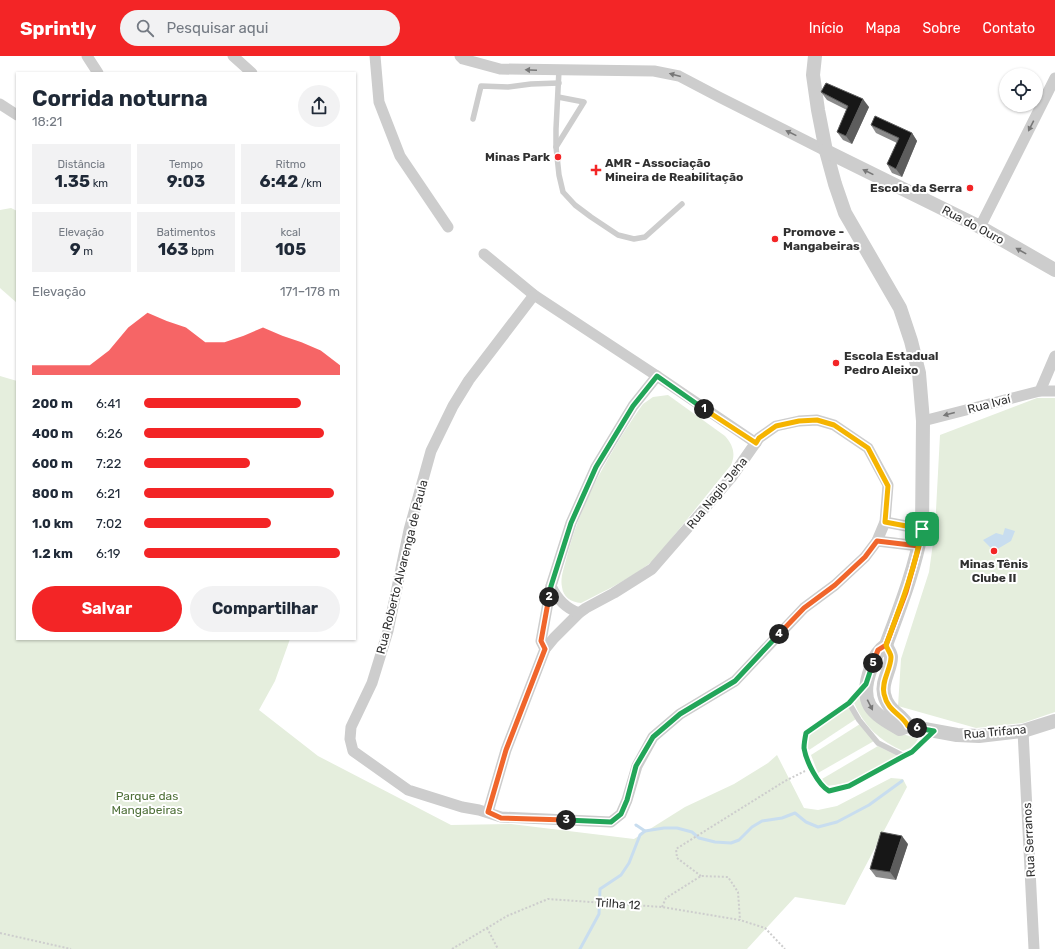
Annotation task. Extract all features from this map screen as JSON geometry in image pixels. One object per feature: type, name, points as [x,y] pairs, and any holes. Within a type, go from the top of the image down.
[{"type":"street","points":[[87,56],[97,72]]},
{"type":"street","points":[[234,56],[251,72]]},
{"type":"street","points":[[376,56],[380,102],[400,156],[448,228]]},
{"type":"street","points":[[460,56],[463,59],[500,69],[654,71],[679,76],[719,98],[826,151]]},
{"type":"street","points":[[815,56],[813,76],[818,110],[826,151],[834,180],[845,213],[900,308],[911,341],[919,373],[923,421],[922,529],[919,546],[906,592],[886,645],[878,650],[866,684]]},
{"type":"street","points":[[980,228],[1055,78]]},
{"type":"street","points":[[0,104],[16,114]]},
{"type":"street","name":"Rua do Ouro","points":[[826,151],[980,228],[1055,270]]},
{"type":"street","points":[[834,180],[838,174],[851,164]]},
{"type":"street","points":[[484,254],[534,295],[756,443]]},
{"type":"street","name":"Rua Roberto Alvarenga de Paula","points":[[534,295],[469,380],[453,406],[431,451],[409,530],[388,631],[372,683],[351,727],[350,739],[353,752],[408,790],[462,807],[488,812],[501,818],[611,822],[621,814],[627,800],[636,766],[653,737],[680,714],[735,681],[804,608],[840,580],[865,557],[877,541],[885,522]]},
{"type":"street","points":[[1040,391],[1055,356]]},
{"type":"street","name":"Rua Nagib Jeha","points":[[545,649],[541,641],[551,586],[571,523],[596,467],[633,406],[657,376]]},
{"type":"street","name":"Rua Ivaí","points":[[923,421],[1040,391],[1055,391]]},
{"type":"street","name":"Rua Nagib Jeha","points":[[488,812],[506,750],[545,649],[579,613],[652,569],[731,478],[759,438],[776,426],[799,421],[817,420],[834,425],[868,448],[888,486],[885,522]]},
{"type":"street","points":[[885,522],[922,529]]},
{"type":"street","points":[[877,541],[919,546]]},
{"type":"street","points":[[551,586],[557,598],[566,607],[579,613]]},
{"type":"street","points":[[886,645],[891,656],[883,686],[884,694],[889,707],[904,720],[908,726]]},
{"type":"street","name":"Rua Trifana","points":[[866,684],[868,703],[875,713],[879,717],[900,729],[908,726],[957,735],[979,736],[1023,731],[1055,721]]},
{"type":"street","name":"Rua Serranos","points":[[1023,731],[1034,949]]},
{"type":"lane","points":[[560,70],[556,147],[559,175],[563,192],[575,205],[618,236],[634,239],[645,237],[682,204]]},
{"type":"lane","points":[[473,119],[481,86],[508,87],[559,83]]},
{"type":"lane","points":[[556,147],[584,102],[558,97]]},
{"type":"lane","points":[[866,684],[849,703],[806,733],[804,749],[816,778],[824,788],[829,791],[849,786],[912,752],[934,731]]},
{"type":"lane","points":[[849,703],[859,720],[878,743],[904,756]]},
{"type":"path","points":[[701,876],[677,858],[676,849],[785,781],[811,767]]},
{"type":"path","points":[[662,907],[666,898],[701,876],[728,877],[738,892],[740,920]]},
{"type":"path","name":"Trilha 12","points":[[452,949],[507,916],[548,899],[662,907],[740,920],[765,928],[785,949]]},
{"type":"path","points":[[487,928],[498,949]]},
{"type":"path","points":[[0,933],[71,949]]},
{"type":"green space","points":[[11,208],[16,210],[16,302],[0,288],[0,210]]},
{"type":"green space","name":"Parque das Mangabeiras","points":[[0,376],[16,381],[16,640],[290,640],[275,681],[259,710],[318,756],[451,825],[511,824],[634,839],[685,807],[734,784],[768,763],[777,755],[804,808],[818,810],[837,806],[891,778],[903,779],[907,787],[845,905],[795,897],[747,949],[0,949]]},
{"type":"green space","points":[[668,395],[725,436],[733,450],[733,461],[655,559],[647,566],[629,578],[581,603],[571,600],[564,594],[563,591],[563,570],[576,527],[596,481],[612,452],[643,404],[653,397]]},
{"type":"green space","name":"Minas Tênis Clube II","points":[[1037,398],[1055,398],[1055,712],[1023,723],[976,728],[898,706],[901,659],[929,572],[935,529],[940,435]]},
{"type":"green space","points":[[862,693],[900,733],[918,739],[913,747],[903,751],[887,743],[868,726],[854,703]]},
{"type":"green space","points":[[849,707],[856,719],[809,750],[807,747],[809,735]]},
{"type":"green space","points":[[860,724],[874,741],[818,773],[811,755]]},
{"type":"green space","points":[[878,746],[898,756],[848,783],[827,786],[822,779]]},
{"type":"water","points":[[1005,528],[1015,531],[1011,541],[994,551],[983,540],[996,533],[1003,535]]},
{"type":"building","points":[[826,83],[863,99],[846,136],[837,132],[848,106],[821,92]]},
{"type":"building","points":[[875,116],[912,133],[896,169],[887,164],[899,138],[871,125]]},
{"type":"building","points":[[881,832],[902,836],[890,872],[870,869]]},
{"type":"waterway","points":[[580,949],[599,914],[600,889],[621,875],[629,863],[640,835],[645,831],[664,828],[677,828],[692,832],[699,838],[715,842],[731,843],[739,840],[752,827],[762,821],[782,818],[795,813],[806,822],[818,827],[837,822],[869,805],[902,781]]},
{"type":"waterway","points":[[636,825],[645,831]]},
{"type":"place","name":"Minas Park","points":[[558,157]]},
{"type":"place","name":"AMR - Associação Mineira de Reabilitação","points":[[596,170]]},
{"type":"place","name":"Escola da Serra","points":[[970,188]]},
{"type":"place","name":"Promove - Mangabeiras","points":[[775,239]]},
{"type":"place","name":"Escola Estadual Pedro Aleixo","points":[[836,363]]},
{"type":"place","name":"Minas Tênis Clube II","points":[[994,551]]},
{"type":"route","points":[[922,529],[885,522],[888,486],[868,448],[834,425],[817,420],[799,421],[776,426],[759,438],[756,443],[657,376],[633,406],[596,467],[571,523],[551,586],[541,641],[545,649],[506,750],[488,812],[501,818],[611,822],[621,814],[627,800],[636,766],[653,737],[680,714],[735,681],[804,608],[835,585],[865,557],[877,541],[919,546],[906,592],[886,645],[878,650],[866,684],[849,703],[806,733],[804,749],[816,778],[824,788],[829,791],[849,786],[912,752],[934,731],[908,726],[904,720],[889,707],[884,694],[883,686],[891,656],[886,645],[906,592],[919,546],[922,529]]}]
